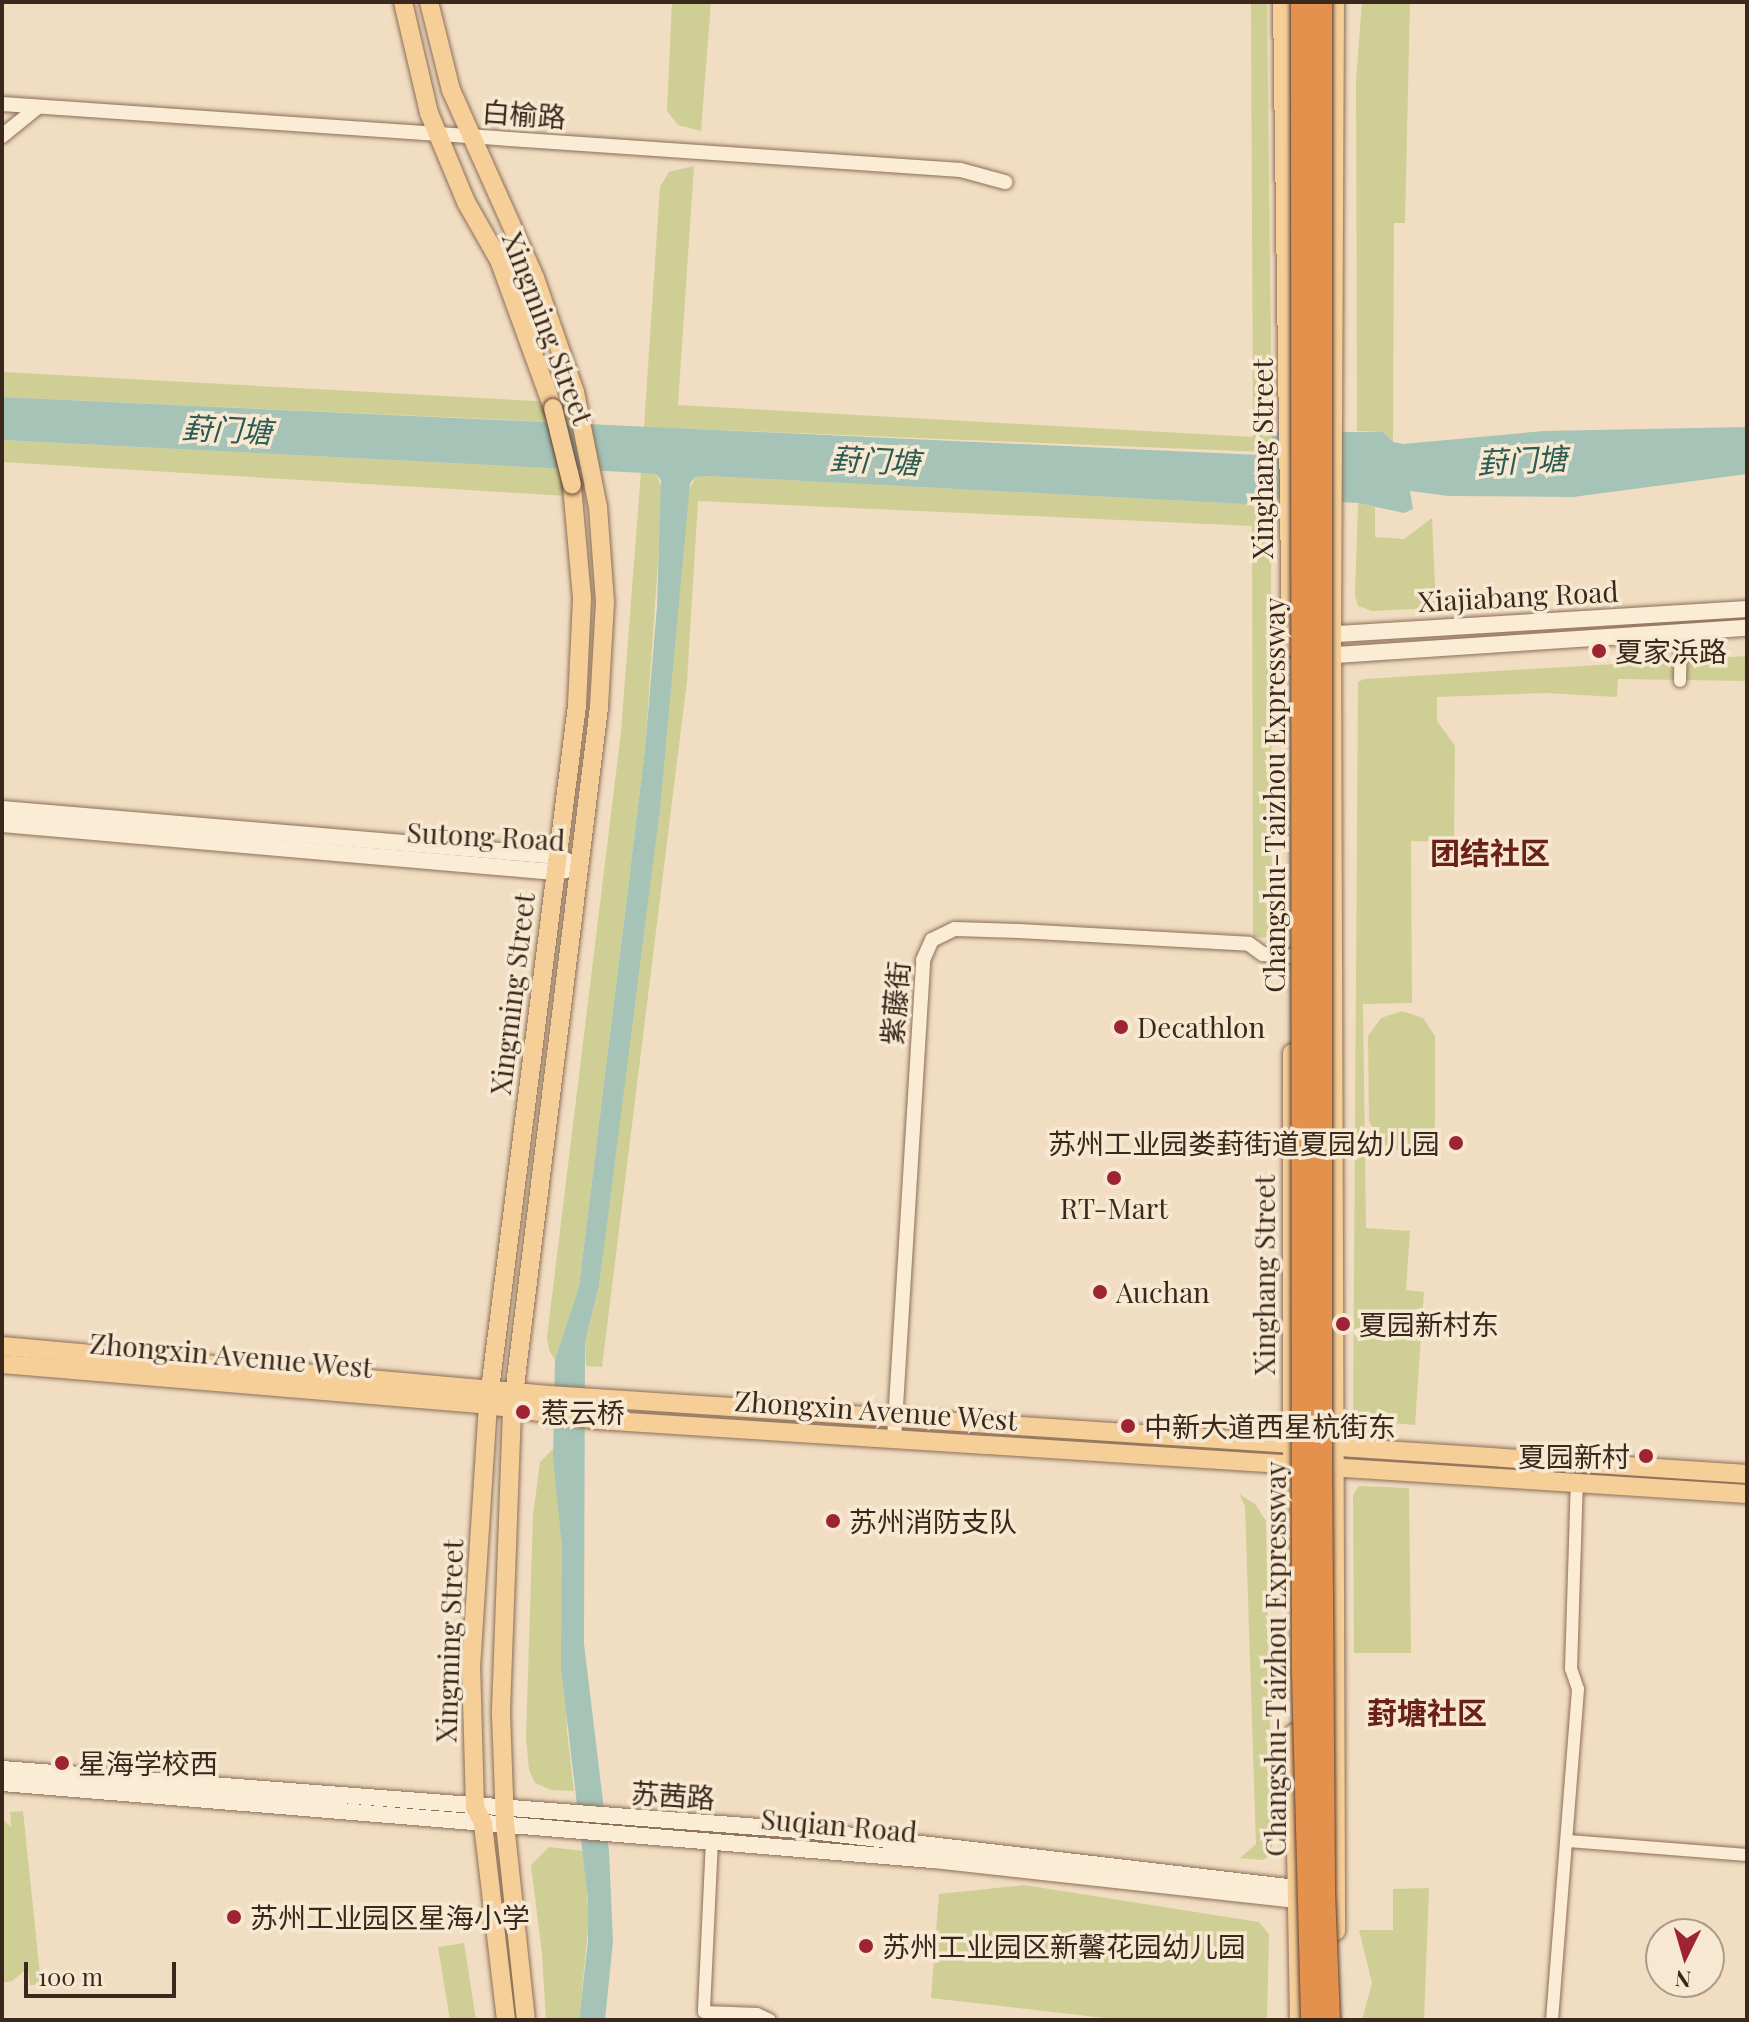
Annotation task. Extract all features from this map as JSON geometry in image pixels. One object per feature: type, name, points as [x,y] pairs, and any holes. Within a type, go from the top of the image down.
[{"type":"highway","name":"Changshu-Taizhou Expressway","points":[[1302,2],[1303,1674],[1312,2020]]},
{"type":"highway","name":"Changshu-Taizhou Expressway","points":[[1321,2],[1321,1473],[1324,1892],[1329,2020]]},
{"type":"main road","name":"Xingming Street","points":[[403,2],[429,113],[466,202],[499,260],[553,408],[572,485],[582,598],[582,648],[489,1398],[471,1667],[479,1815],[506,2020]]},
{"type":"main road","name":"Xingming Street","points":[[429,2],[451,90],[535,278],[578,410],[593,485],[605,602],[603,661],[513,1401],[501,1667],[504,1816],[526,2020]]},
{"type":"main road","name":"Xinghang Street","points":[[1282,2],[1291,427],[1291,1465],[1299,2020]]},
{"type":"main road","points":[[1335,2],[1332,634],[1337,2020]]},
{"type":"main road","name":"Xiajiabang Road","points":[[1291,637],[1747,609]]},
{"type":"main road","points":[[1567,620],[1568,639]]},
{"type":"main road","name":"Xiajiabang Road","points":[[1292,657],[1747,628]]},
{"type":"main road","name":"Sutong Road","points":[[2,809],[579,867]]},
{"type":"main road","name":"Sutong Road","points":[[2,824],[556,864]]},
{"type":"main road","points":[[1292,1281],[1313,1316],[1313,1445],[1333,1468]]},
{"type":"main road","name":"Zhongxin Avenue West","points":[[2,1346],[513,1401],[549,1416],[1747,1494]]},
{"type":"main road","name":"Zhongxin Avenue West","points":[[2,1364],[489,1398]]},
{"type":"main road","name":"Zhongxin Avenue West","points":[[513,1401],[549,1395],[1747,1474]]},
{"type":"main road","points":[[1292,1444],[1313,1466],[1314,1633],[1334,1656]]},
{"type":"main road","points":[[2,1769],[479,1815]]},
{"type":"main road","points":[[2,1783],[504,1816]]},
{"type":"main road","name":"苏茜路","points":[[504,1816],[825,1832],[1335,1898]]},
{"type":"main road","name":"Suqian Road","points":[[618,1824],[712,1840],[1296,1893]]},
{"type":"street","name":"白榆路","points":[[2,104],[961,170],[1005,182]]},
{"type":"street","points":[[2,136],[38,107]]},
{"type":"street","points":[[1680,681],[1681,632]]},
{"type":"street","name":"紫藤街","points":[[894,1439],[923,960],[932,940],[955,929],[1019,931],[1249,944],[1263,954],[1292,956]]},
{"type":"street","points":[[1552,2020],[1578,1689],[1571,1669],[1577,1483]]},
{"type":"street","points":[[712,1840],[704,2012],[757,2014],[770,2020]]},
{"type":"street","points":[[1568,1841],[1747,1855]]},
{"type":"green space","points":[[672,2],[711,2],[701,131],[678,125],[667,111]]},
{"type":"green space","points":[[1251,2],[1267,2],[1272,432],[1267,452],[644,427],[660,187],[669,172],[694,166],[678,405],[1253,437]]},
{"type":"green space","points":[[1362,2],[1410,2],[1405,223],[1394,223],[1393,442],[1383,432],[1357,431],[1356,81]]},
{"type":"green space","points":[[2,372],[575,403],[575,423],[2,397]]},
{"type":"green space","points":[[2,440],[569,469],[567,496],[2,462]]},
{"type":"green space","points":[[641,472],[656,474],[663,490],[645,750],[579,1287],[555,1360],[547,1337],[621,732]]},
{"type":"green space","points":[[696,477],[1226,503],[1271,498],[1272,938],[1253,937],[1252,526],[698,501],[687,681],[602,1367],[586,1366],[585,1342],[599,1286],[687,493]]},
{"type":"green space","points":[[1358,503],[1375,507],[1375,537],[1404,539],[1432,518],[1436,608],[1372,611],[1358,606],[1355,595]]},
{"type":"green space","points":[[1747,656],[1747,681],[1618,679],[1617,697],[1546,693],[1437,697],[1437,721],[1455,746],[1454,842],[1411,841],[1412,1003],[1363,1004],[1366,1228],[1410,1231],[1406,1290],[1424,1292],[1415,1425],[1353,1420],[1358,682],[1364,679]]},
{"type":"green space","points":[[1402,1011],[1423,1018],[1435,1036],[1435,1126],[1421,1146],[1403,1152],[1380,1143],[1369,1121],[1368,1036],[1381,1018]]},
{"type":"green space","points":[[553,1449],[562,1548],[567,1731],[574,1791],[551,1790],[535,1783],[529,1770],[526,1738],[533,1515],[540,1462]]},
{"type":"green space","points":[[1359,1486],[1409,1488],[1411,1653],[1354,1653],[1353,1495]]},
{"type":"green space","points":[[1239,1494],[1255,1504],[1266,1521],[1272,1854],[1263,1860],[1240,1858],[1256,1844],[1245,1506]]},
{"type":"green space","points":[[23,1811],[41,1984],[30,1985],[28,1968],[12,1981],[2,1983],[2,1819],[11,1827],[10,1812]]},
{"type":"green space","points":[[549,1847],[584,1851],[589,1920],[579,2020],[546,2020],[531,1865]]},
{"type":"green space","points":[[1024,1885],[1259,1922],[1269,1934],[1267,2020],[1123,2020],[931,1998],[939,1894]]},
{"type":"green space","points":[[1429,1888],[1424,2020],[1362,2020],[1372,1983],[1359,1930],[1393,1930],[1393,1889]]},
{"type":"green space","points":[[464,1943],[476,2020],[450,2020],[438,1947]]},
{"type":"water","name":"葑门塘","points":[[2,397],[1259,455],[1269,450],[1272,432],[1383,432],[1393,442],[1403,444],[1544,431],[1747,427],[1747,474],[1573,497],[1449,496],[1410,491],[1413,509],[1404,513],[1358,503],[1267,498],[1258,504],[1226,503],[707,476],[696,477],[690,483],[660,808],[599,1286],[585,1342],[584,1644],[609,1851],[613,1941],[605,2020],[579,2020],[588,1941],[588,1899],[561,1668],[562,1548],[553,1457],[555,1360],[579,1287],[645,750],[657,606],[661,480],[656,474],[644,473],[2,440]]},
{"type":"place","name":"夏家浜路","points":[[1599,651]]},
{"type":"place","name":"Decathlon","points":[[1121,1027]]},
{"type":"place","name":"苏州工业园娄葑街道夏园幼儿园","points":[[1456,1143]]},
{"type":"place","name":"RT-Mart","points":[[1114,1178]]},
{"type":"place","name":"Auchan","points":[[1100,1292]]},
{"type":"place","name":"夏园新村东","points":[[1343,1324]]},
{"type":"place","name":"惹云桥","points":[[523,1412]]},
{"type":"place","name":"中新大道西星杭街东","points":[[1128,1426]]},
{"type":"place","name":"夏园新村","points":[[1646,1456]]},
{"type":"place","name":"苏州消防支队","points":[[833,1521]]},
{"type":"place","name":"星海学校西","points":[[62,1763]]},
{"type":"place","name":"苏州工业园区星海小学","points":[[234,1917]]},
{"type":"place","name":"苏州工业园区新馨花园幼儿园","points":[[866,1946]]},
{"type":"district","name":"团结社区","points":[[1490,852]]},
{"type":"district","name":"葑塘社区","points":[[1427,1712]]}]
